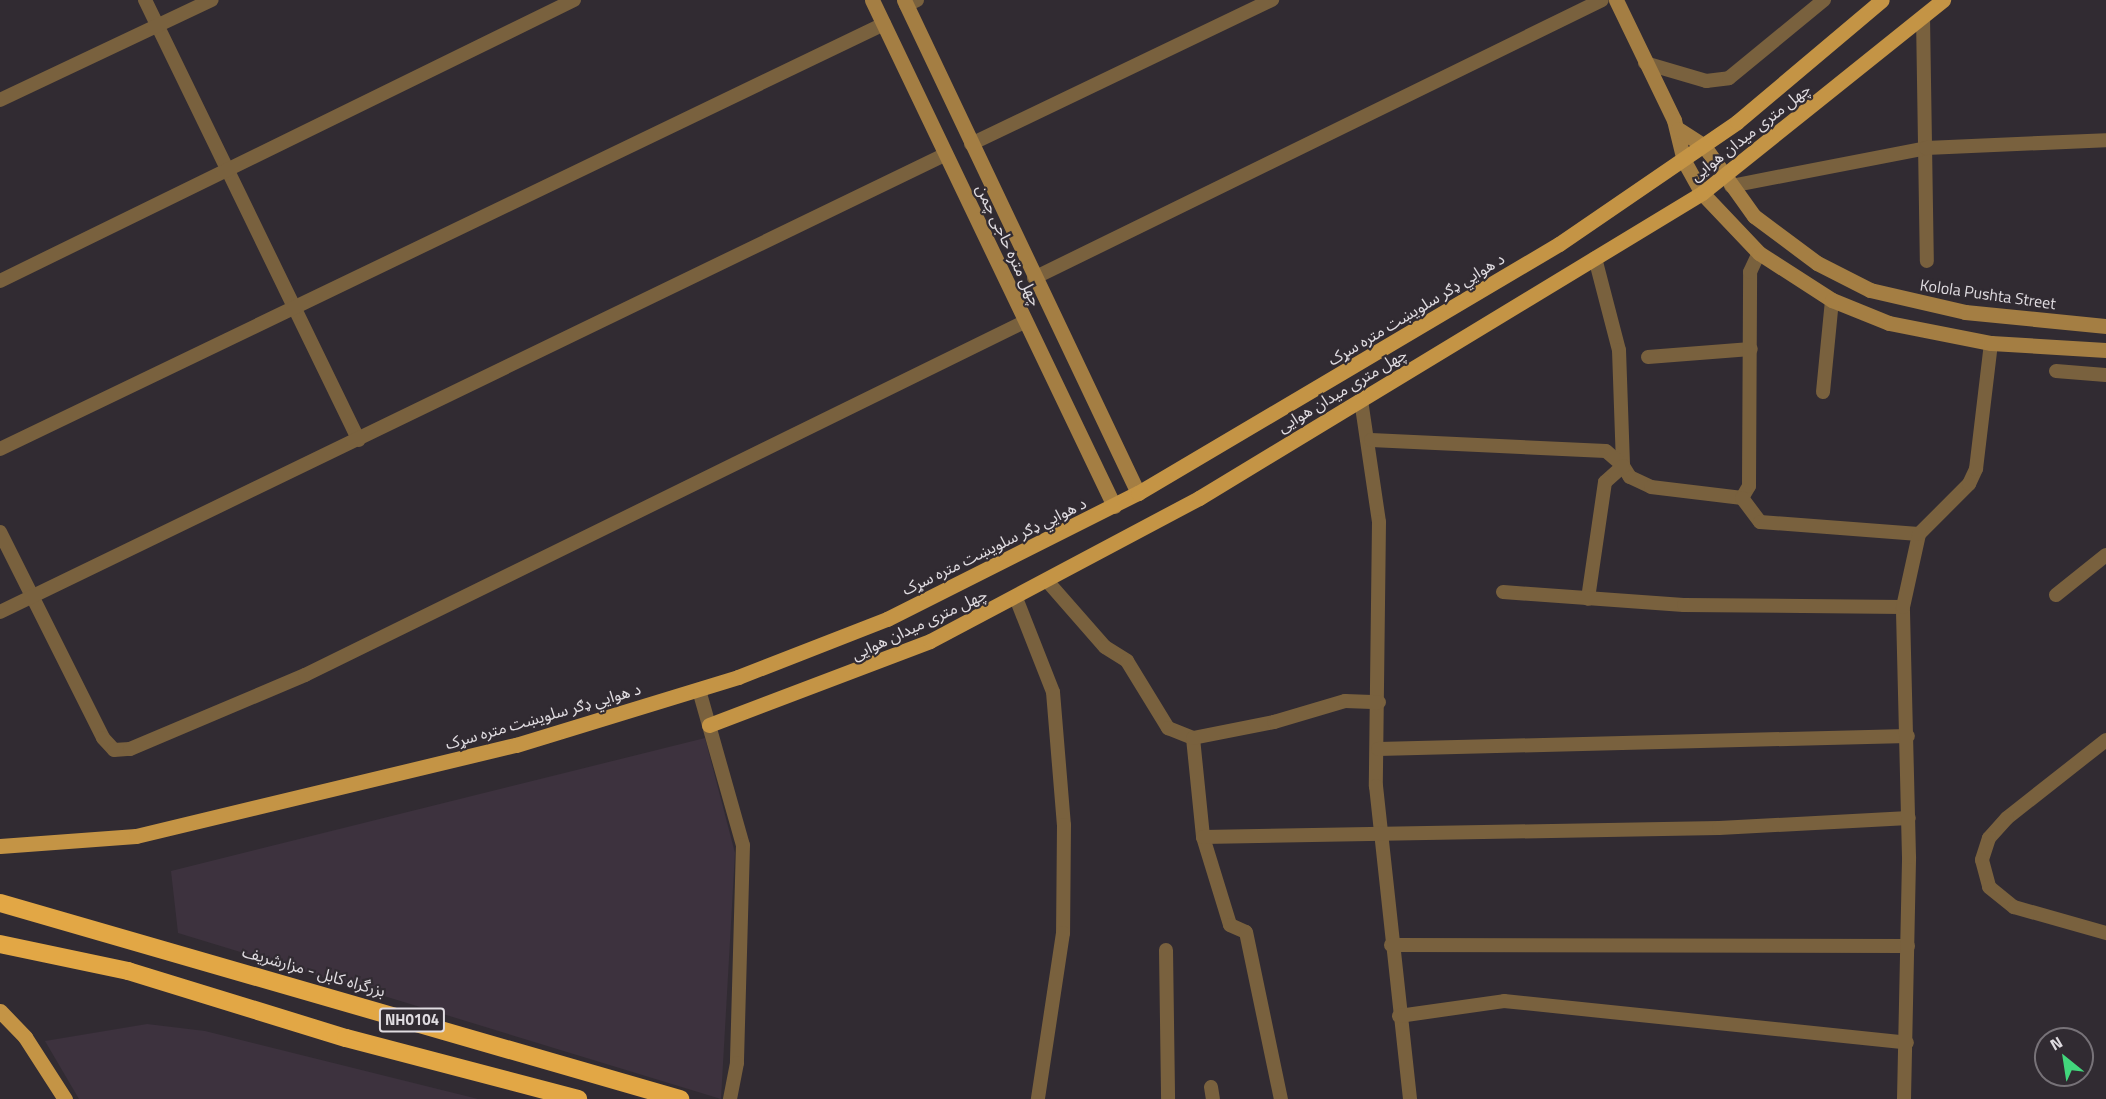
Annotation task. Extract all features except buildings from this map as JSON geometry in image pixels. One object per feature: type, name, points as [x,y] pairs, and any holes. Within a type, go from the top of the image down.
[{"type":"highway","name":"بزرگراه کابل - مزارشریف","points":[[0,903],[144,942],[680,1099]]},
{"type":"highway","name":"NH0104","points":[[0,944],[128,971],[346,1038],[578,1099]]},
{"type":"main road","name":"چهل متره حاجی چمن","points":[[872,0],[1114,506]]},
{"type":"main road","points":[[1616,0],[1678,129],[1684,160],[1702,194],[1759,253],[1833,300],[1889,323],[1991,343],[2106,350]]},
{"type":"main road","name":"د هوايي ډګر سلویښت متره سړک","points":[[0,846],[136,836],[516,745],[699,690],[888,619],[1138,493],[1559,244],[1704,146],[1882,0]]},
{"type":"main road","name":"چهل متری میدان هوایی","points":[[709,725],[849,675],[1016,598],[1048,582],[1361,400],[1702,194],[1728,182],[1943,0]]},
{"type":"main road","name":"چهل متره حاجی چمن","points":[[909,2],[971,144],[1138,493]]},
{"type":"main road","name":"Kolola Pushta Street","points":[[1678,129],[1704,146],[1728,182],[1772,232],[1870,290],[1965,312],[2106,326]]},
{"type":"main road","points":[[0,1011],[26,1037],[65,1099]]},
{"type":"street","points":[[145,0],[228,166],[359,440]]},
{"type":"street","points":[[0,100],[212,0]]},
{"type":"street","points":[[0,281],[228,166],[574,0]]},
{"type":"street","points":[[971,144],[1272,0]]},
{"type":"street","points":[[1034,278],[1602,0]]},
{"type":"street","points":[[1645,63],[1706,81],[1729,78],[1824,0]]},
{"type":"street","points":[[1923,17],[1927,261]]},
{"type":"street","points":[[0,449],[294,303],[884,24]]},
{"type":"street","points":[[1728,182],[1926,148],[2106,140]]},
{"type":"street","points":[[0,612],[35,593],[359,440],[946,154]]},
{"type":"street","points":[[1742,498],[1749,486],[1750,272],[1759,253]]},
{"type":"street","points":[[1595,258],[1619,350],[1623,466]]},
{"type":"street","points":[[1823,392],[1833,300]]},
{"type":"street","points":[[0,532],[35,593],[103,738],[114,750],[130,749],[305,675],[1026,321]]},
{"type":"street","points":[[1904,1099],[1907,1043],[1909,818],[1903,607],[1919,534],[1969,484],[1976,469],[1991,343]]},
{"type":"street","points":[[1647,357],[1751,349]]},
{"type":"street","points":[[2056,371],[2106,375]]},
{"type":"street","points":[[1361,400],[1371,440],[1379,522],[1380,832],[1410,1099]]},
{"type":"street","points":[[1371,440],[1606,451],[1623,466],[1630,477],[1651,486],[1742,498],[1760,522],[1919,534]]},
{"type":"street","points":[[1588,599],[1605,482],[1623,466]]},
{"type":"street","points":[[2056,595],[2106,555]]},
{"type":"street","points":[[1048,582],[1105,647],[1127,661],[1168,728],[1193,738],[1345,701],[1379,702]]},
{"type":"street","points":[[1503,592],[1588,599],[1903,607]]},
{"type":"street","points":[[1016,598],[1053,692],[1064,825],[1063,933],[1038,1099]]},
{"type":"street","points":[[699,690],[743,844],[737,1063],[730,1099]]},
{"type":"street","points":[[1378,748],[1908,736]]},
{"type":"street","points":[[1193,738],[1203,837],[1230,926],[1246,932],[1281,1099]]},
{"type":"street","points":[[2106,740],[2007,818],[1989,838],[1982,861],[1989,886],[2014,907],[2106,933]]},
{"type":"street","points":[[1203,837],[1380,832],[1719,828],[1909,818]]},
{"type":"street","points":[[1391,945],[1908,946]]},
{"type":"street","points":[[1166,950],[1168,1099]]},
{"type":"street","points":[[1399,1016],[1504,1001],[1907,1043]]},
{"type":"shaded area","points":[[705,738],[735,853],[721,1099],[178,933],[171,871]]},
{"type":"shaded area","points":[[147,1024],[205,1031],[478,1099],[79,1099],[45,1041]]}]
